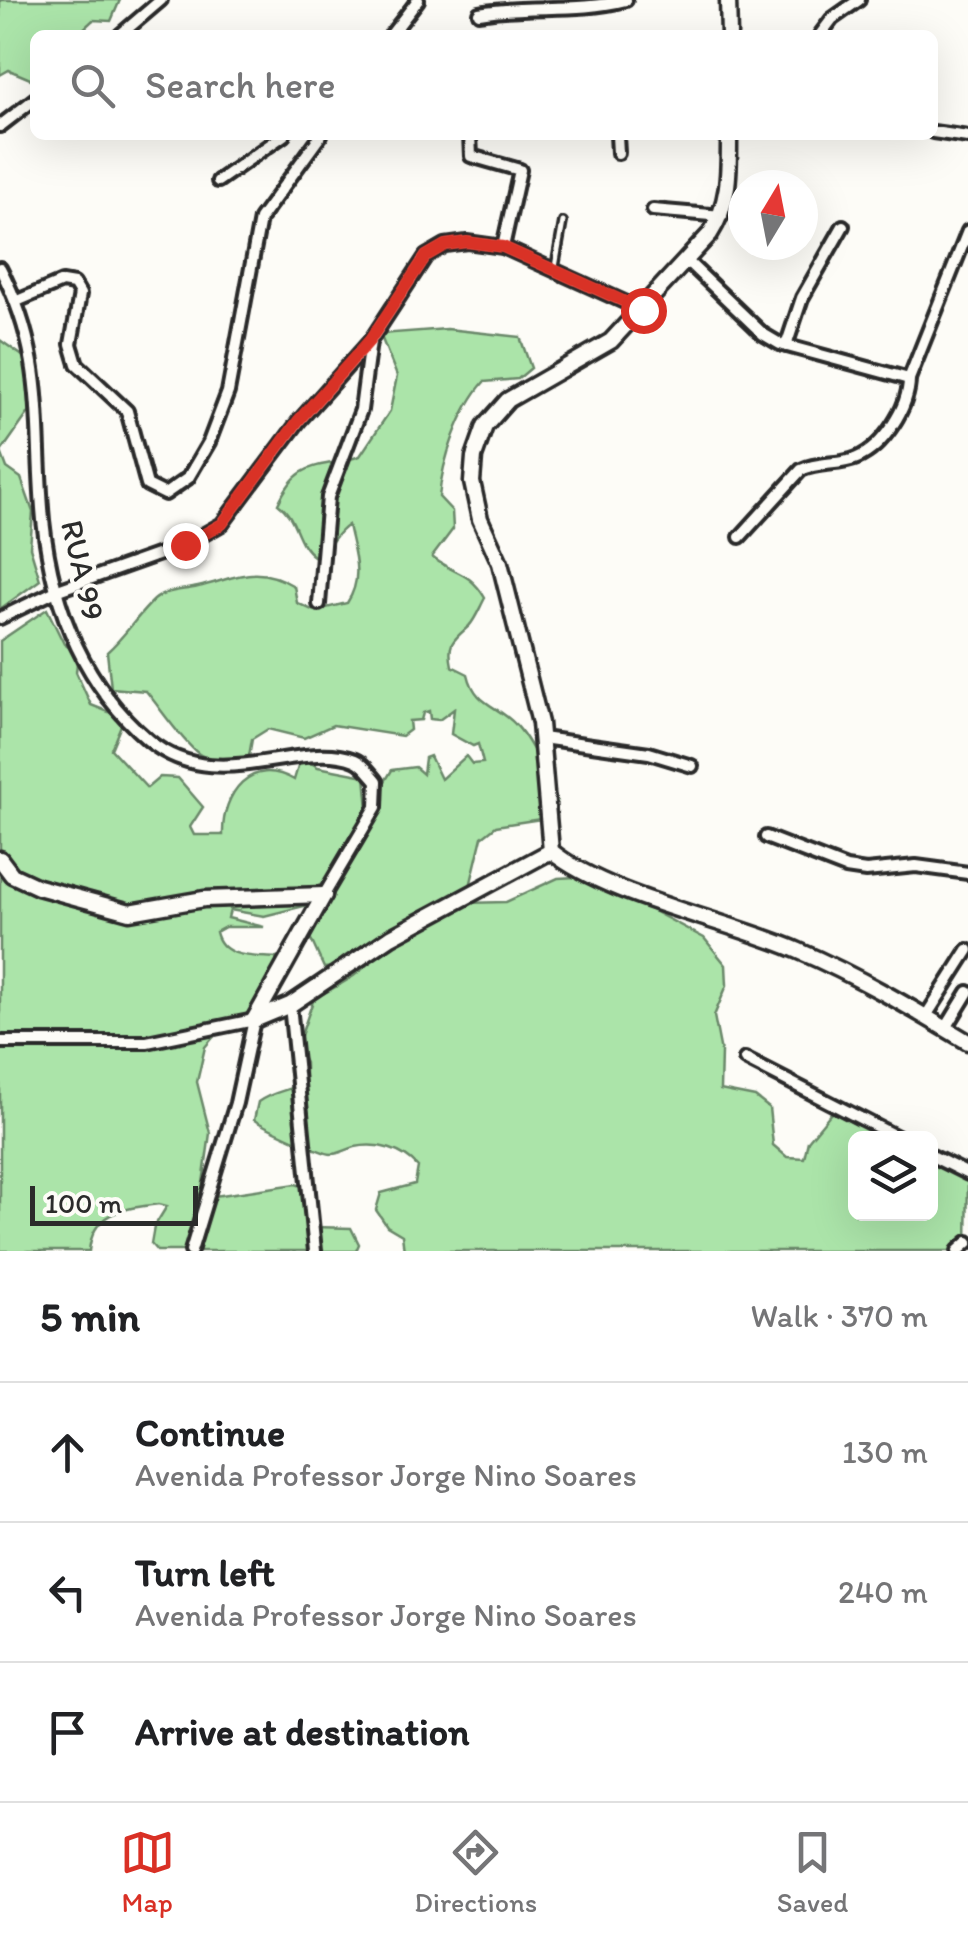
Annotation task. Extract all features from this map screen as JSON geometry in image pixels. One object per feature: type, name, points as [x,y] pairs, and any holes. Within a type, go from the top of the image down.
[{"type":"street","points":[[126,30],[161,0]]},
{"type":"street","points":[[395,30],[418,0]]},
{"type":"street","points":[[478,13],[517,6],[593,9],[626,0]]},
{"type":"street","points":[[824,30],[859,0]]},
{"type":"street","points":[[729,2],[729,30]]},
{"type":"street","points":[[0,126],[30,103]]},
{"type":"street","points":[[938,133],[968,137]]},
{"type":"street","points":[[218,182],[277,140]]},
{"type":"street","points":[[17,301],[62,282],[74,284],[80,294],[71,344],[76,364],[126,411],[148,486],[165,494],[188,478],[209,442],[228,392],[260,219],[317,140]]},
{"type":"street","points":[[470,140],[471,156],[520,170],[503,247]]},
{"type":"street","points":[[617,140],[618,152]]},
{"type":"street","points":[[551,851],[542,738],[500,563],[480,519],[472,482],[474,456],[484,426],[508,400],[611,341],[686,261],[722,216],[730,173],[729,140]]},
{"type":"street","points":[[653,210],[722,216]]},
{"type":"street","points":[[786,346],[802,298],[844,226]]},
{"type":"street","points":[[740,537],[801,470],[862,455],[905,406],[908,380],[968,230]]},
{"type":"street","points":[[0,618],[58,590],[185,545],[222,524],[298,421],[370,340],[426,256],[445,245],[467,242],[503,247],[555,267],[643,310]]},
{"type":"street","points":[[686,261],[763,334],[786,346],[908,380]]},
{"type":"street","name":"RUA 99","points":[[0,268],[17,301],[32,348],[42,430],[43,521],[65,624],[96,686],[152,744],[206,764],[244,767],[328,756],[357,760],[377,780],[376,807],[324,896]]},
{"type":"street","points":[[318,604],[328,497],[360,410],[370,340]]},
{"type":"street","points":[[542,738],[649,753],[692,766]]},
{"type":"street","points":[[766,837],[846,868],[866,871],[916,866],[968,873]]},
{"type":"street","points":[[0,1042],[147,1042],[254,1020],[290,1005],[391,937],[551,851]]},
{"type":"street","points":[[551,851],[606,883],[800,950],[968,1042]]},
{"type":"street","points":[[0,859],[12,874],[38,888],[130,912],[204,899],[324,896]]},
{"type":"street","points":[[190,1251],[236,1103],[254,1020],[324,896]]},
{"type":"street","points":[[926,1016],[968,950]]},
{"type":"street","points":[[946,1028],[968,992]]},
{"type":"street","points":[[290,1005],[314,1251]]},
{"type":"street","points":[[745,1059],[885,1131]]},
{"type":"street","points":[[938,1159],[968,1174]]},
{"type":"street","points":[[958,1251],[968,1242]]},
{"type":"lane","points":[[555,267],[562,222]]},
{"type":"green space","points":[[0,0],[120,0],[111,21],[93,20],[82,30],[30,30],[30,79],[9,70],[0,75]]},
{"type":"green space","points":[[447,329],[520,337],[531,368],[518,379],[484,382],[467,406],[448,452],[439,497],[452,511],[453,529],[432,557],[467,577],[485,598],[471,623],[453,643],[452,666],[468,674],[481,698],[521,731],[557,802],[547,818],[496,826],[482,837],[466,903],[506,902],[558,878],[576,877],[610,888],[704,938],[726,965],[727,985],[714,1016],[721,1052],[720,1090],[755,1097],[769,1108],[773,1145],[787,1157],[804,1158],[808,1141],[831,1113],[867,1116],[885,1131],[848,1131],[848,1221],[938,1221],[938,1157],[968,1169],[967,1251],[404,1251],[402,1235],[387,1226],[376,1210],[381,1193],[415,1184],[418,1167],[412,1161],[390,1149],[373,1146],[327,1153],[254,1120],[258,1102],[305,1081],[305,1063],[297,1047],[314,998],[361,970],[381,945],[356,950],[336,967],[324,968],[308,933],[316,903],[264,916],[230,910],[228,918],[264,927],[225,927],[216,932],[219,941],[232,952],[276,958],[279,975],[265,1008],[217,1033],[205,1047],[197,1082],[210,1133],[201,1198],[296,1184],[314,1191],[315,1227],[351,1228],[359,1244],[356,1251],[157,1251],[151,1244],[154,1227],[167,1206],[159,1204],[123,1210],[104,1219],[92,1237],[89,1251],[0,1251],[0,641],[47,609],[64,644],[78,654],[76,672],[91,705],[124,718],[111,749],[147,788],[160,777],[178,778],[203,807],[190,827],[194,835],[223,835],[228,805],[242,782],[265,772],[294,780],[301,757],[318,767],[365,776],[368,809],[392,770],[415,767],[423,774],[425,758],[430,756],[441,779],[466,756],[472,764],[483,763],[478,744],[473,746],[451,734],[454,709],[439,720],[430,719],[429,711],[423,713],[421,720],[409,721],[410,730],[402,736],[333,725],[304,738],[268,729],[252,739],[249,756],[240,764],[208,758],[185,741],[146,691],[111,688],[107,652],[148,606],[169,592],[257,574],[294,586],[297,603],[314,611],[347,603],[356,575],[348,525],[315,557],[278,504],[302,472],[360,456],[390,411],[397,376],[380,334]]},
{"type":"green space","points":[[0,340],[24,357],[32,408],[1,452],[7,468],[21,478],[33,512],[30,547],[40,580],[0,609]]},
{"type":"route","points":[[185,545],[222,524],[298,421],[370,340],[426,256],[445,245],[467,242],[503,247],[555,267],[643,310]]}]
